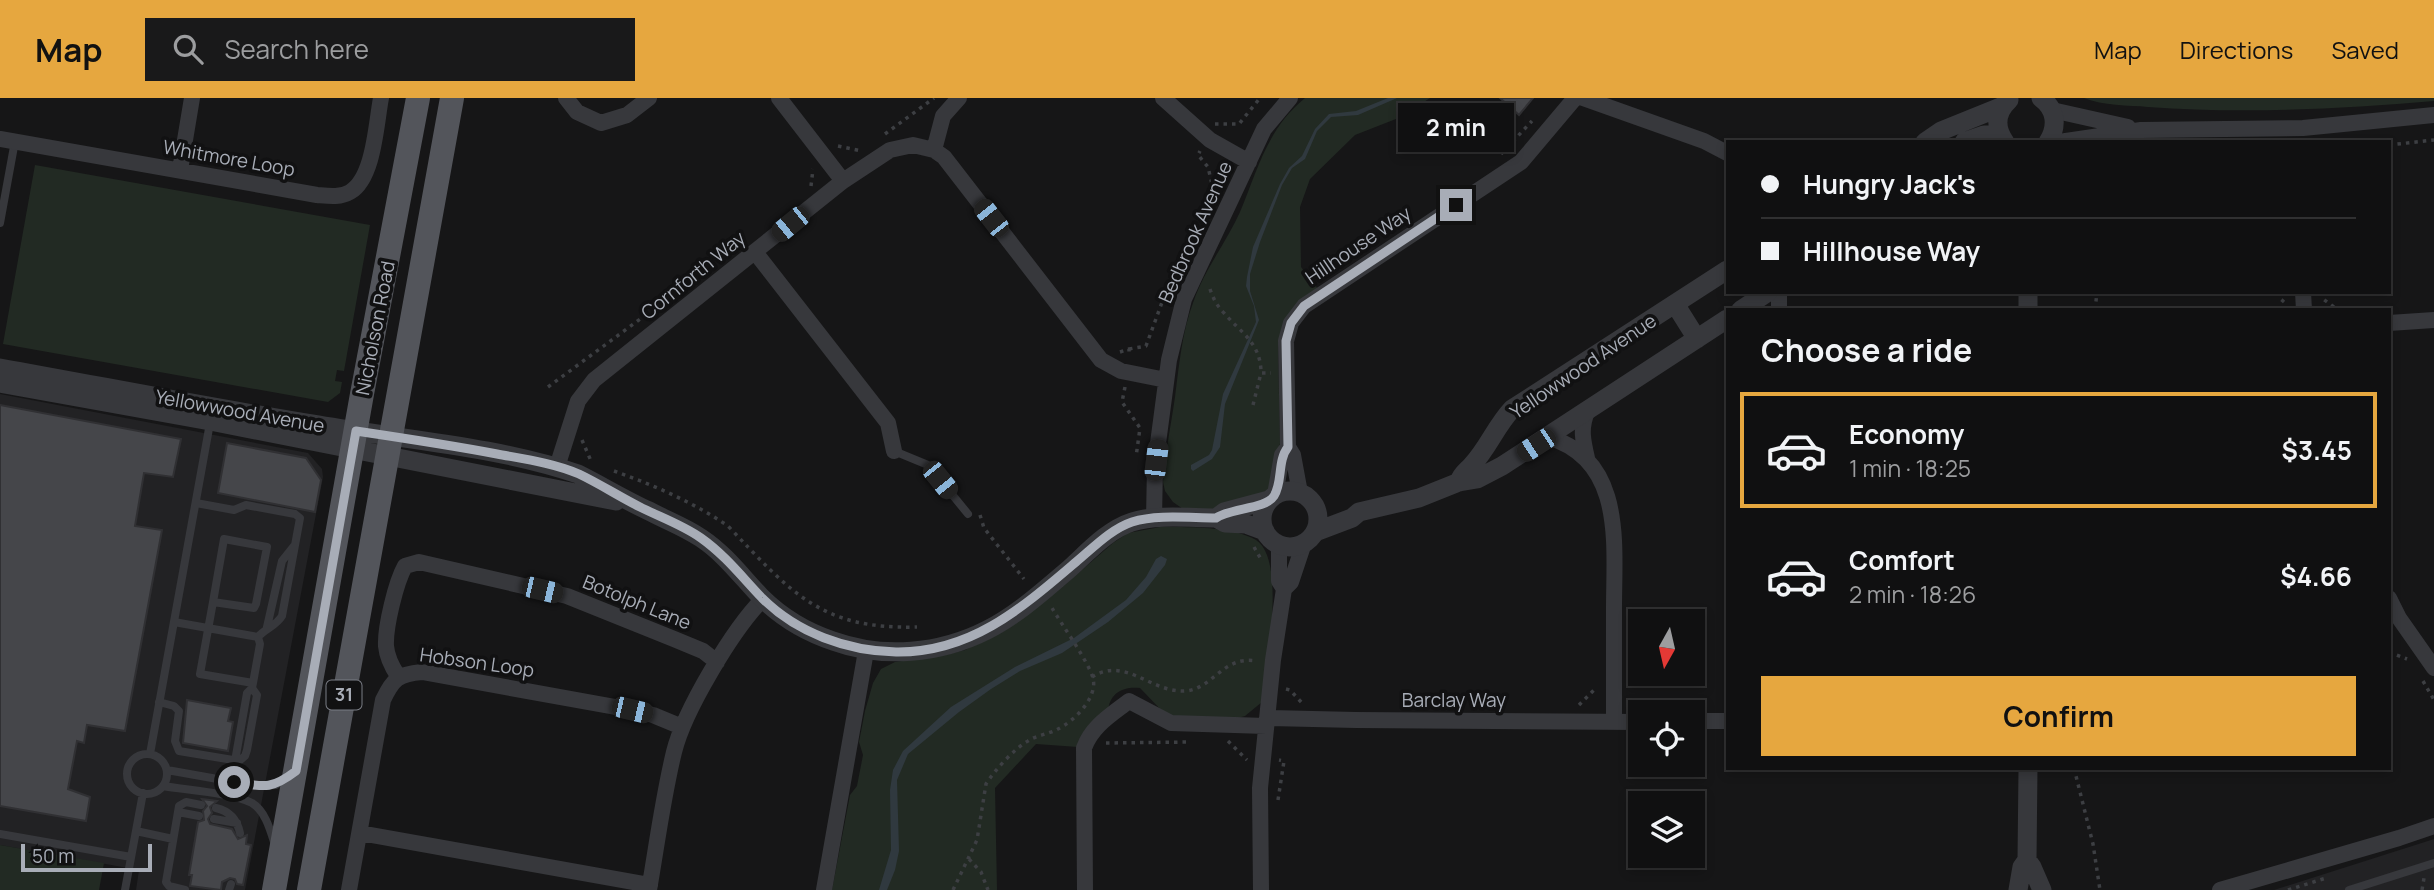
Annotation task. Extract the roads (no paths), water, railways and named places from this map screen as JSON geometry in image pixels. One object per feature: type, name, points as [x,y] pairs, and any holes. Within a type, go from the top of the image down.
[{"type":"main road","name":"Nicholson Road","points":[[276,883],[354,440],[418,98]]},
{"type":"main road","name":"Nicholson Road","points":[[309,890],[452,98]]},
{"type":"street","points":[[180,170],[192,98]]},
{"type":"street","name":"Whitmore Loop","points":[[8,140],[317,195],[338,196],[350,192],[364,179],[380,98]]},
{"type":"street","points":[[566,98],[577,112],[601,123],[627,115],[649,98]]},
{"type":"street","points":[[779,98],[844,181]]},
{"type":"street","points":[[959,98],[943,116],[934,150],[944,157],[1101,360],[1128,372],[1166,380]]},
{"type":"street","points":[[1163,98],[1207,137],[1249,162]]},
{"type":"street","name":"Bedbrook Avenue","points":[[1154,519],[1155,466],[1166,380],[1184,299],[1264,129],[1290,98]]},
{"type":"street","name":"Hillhouse Way","points":[[1300,493],[1293,455],[1288,447],[1286,341],[1291,323],[1304,306],[1521,162],[1575,98]]},
{"type":"street","points":[[1583,98],[1704,141],[1726,152]]},
{"type":"street","points":[[2002,138],[1997,125],[1998,115],[2009,100]]},
{"type":"street","points":[[1928,140],[1941,131],[2009,100]]},
{"type":"street","points":[[2046,104],[2141,130]]},
{"type":"street","points":[[2046,104],[2055,121],[2049,140]]},
{"type":"street","points":[[2073,140],[2141,130],[2303,135],[2434,115]]},
{"type":"street","points":[[1969,140],[1983,135],[2002,138]]},
{"type":"street","name":"Cornforth Way","points":[[557,467],[578,401],[594,380],[844,181],[890,150],[914,145],[934,150]]},
{"type":"street","points":[[755,252],[888,423],[894,451]]},
{"type":"street","name":"Yellowwood Avenue","points":[[1459,482],[1461,475],[1483,452],[1512,410],[1726,271]]},
{"type":"street","name":"Yellowwood Avenue","points":[[1746,308],[1765,294]]},
{"type":"street","points":[[1675,304],[1697,339]]},
{"type":"street","points":[[2391,323],[2434,320]]},
{"type":"street","name":"Yellowwood Avenue","points":[[1309,538],[1359,512],[1419,498],[1459,482],[1487,475],[1726,321]]},
{"type":"street","name":"Yellowwood Avenue","points":[[0,368],[354,440],[557,467],[578,474],[699,536],[726,558],[763,599],[801,628],[866,651],[932,649],[987,631],[1006,619],[1119,528],[1133,522],[1216,518],[1225,523],[1246,524],[1272,538]]},
{"type":"street","name":"Yellowwood Avenue","points":[[0,383],[210,421],[354,440]]},
{"type":"street","points":[[1587,412],[1582,425],[1587,458],[1604,488],[1613,522],[1614,722]]},
{"type":"street","points":[[1548,437],[1569,444],[1587,458]]},
{"type":"street","name":"Yellowwood Avenue","points":[[388,446],[638,506]]},
{"type":"street","name":"Hillhouse Way","points":[[1272,498],[1282,455],[1288,447]]},
{"type":"street","points":[[1261,890],[1260,788],[1284,589],[1291,582],[1318,516],[1309,498],[1290,491],[1272,498],[1262,514],[1272,538],[1279,581],[1284,589]]},
{"type":"street","name":"Yellowwood Avenue","points":[[1216,518],[1224,512],[1272,498]]},
{"type":"street","name":"Yellowwood Avenue","points":[[1315,506],[1328,509],[1350,507],[1359,512]]},
{"type":"street","points":[[1272,538],[1296,546],[1309,538]]},
{"type":"street","name":"Botolph Lane","points":[[398,676],[388,656],[386,643],[398,580],[405,566],[419,562],[567,596],[703,651],[717,662]]},
{"type":"street","points":[[359,833],[650,887],[674,751],[682,727],[717,662],[763,599]]},
{"type":"street","points":[[2394,621],[2434,668]]},
{"type":"street","points":[[824,890],[866,651]]},
{"type":"street","name":"Hobson Loop","points":[[349,890],[383,700],[388,688],[398,676],[422,671],[632,710],[682,727]]},
{"type":"street","name":"Barclay Way","points":[[1085,890],[1084,748],[1096,727],[1129,701],[1171,723],[1356,720],[1628,722]]},
{"type":"street","points":[[1705,721],[1726,721]]},
{"type":"street","points":[[2018,890],[2022,867],[2027,860],[2028,770]]},
{"type":"street","points":[[2220,890],[2399,838],[2434,825]]},
{"type":"street","points":[[2027,860],[2042,890]]},
{"type":"lane","points":[[0,223],[8,140]]},
{"type":"lane","points":[[150,754],[210,421]]},
{"type":"lane","points":[[894,451],[928,465],[967,512]]},
{"type":"lane","points":[[196,503],[234,510],[246,505],[295,514],[300,519],[282,616],[274,626],[267,627],[258,636]]},
{"type":"lane","points":[[213,602],[254,608],[267,547],[224,539],[200,674],[253,685]]},
{"type":"lane","points":[[174,622],[258,636]]},
{"type":"lane","points":[[159,702],[174,706],[179,711],[175,745],[179,751],[235,761],[242,759],[247,750],[257,695],[253,685],[260,644],[258,636]]},
{"type":"lane","points":[[150,754],[159,757],[167,770],[163,786],[154,792],[143,793],[130,784],[127,773],[134,758],[150,754]]},
{"type":"lane","points":[[167,770],[266,786],[276,785],[296,771]]},
{"type":"lane","points":[[163,786],[236,798],[253,804],[270,827],[274,843],[276,883]]},
{"type":"lane","points":[[125,890],[143,793]]},
{"type":"lane","points":[[185,890],[169,886],[166,880],[178,809],[186,802],[201,805]]},
{"type":"lane","points":[[216,808],[232,816],[240,833]]},
{"type":"lane","points":[[178,809],[199,816]]},
{"type":"lane","points":[[214,819],[237,823]]},
{"type":"lane","points":[[136,831],[173,839]]},
{"type":"lane","points":[[0,834],[131,857]]},
{"type":"lane","points":[[2349,890],[2434,863]]}]
